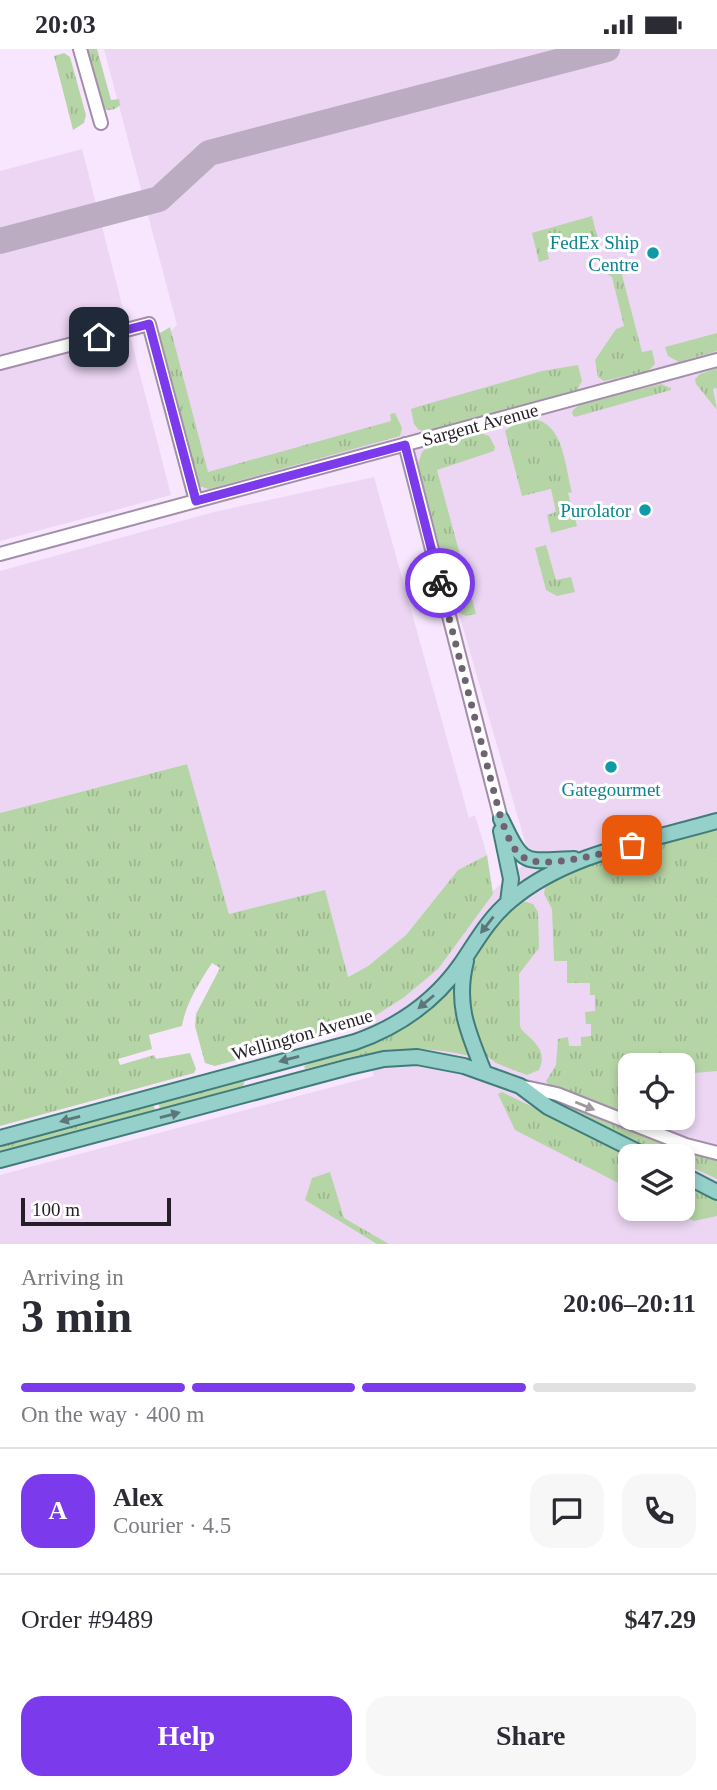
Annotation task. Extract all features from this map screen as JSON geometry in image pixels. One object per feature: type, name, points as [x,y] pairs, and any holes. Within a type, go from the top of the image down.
[{"type":"main road","points":[[501,819],[515,849],[523,857],[544,861],[586,858]]},
{"type":"main road","points":[[501,819],[501,836],[511,879],[508,902]]},
{"type":"main road","name":"Wellington Avenue","points":[[0,1138],[381,1032],[409,1015],[439,991],[492,919],[508,902],[545,876],[586,858],[717,821]]},
{"type":"main road","points":[[470,950],[463,977],[462,1006],[484,1072]]},
{"type":"main road","points":[[0,1160],[368,1062],[401,1058],[431,1058],[484,1072],[520,1086],[548,1107],[622,1144]]},
{"type":"main road","points":[[695,1181],[717,1192]]},
{"type":"street","points":[[80,49],[101,123]]},
{"type":"street","points":[[0,363],[149,324],[196,501]]},
{"type":"street","name":"Sargent Avenue","points":[[0,554],[717,360]]},
{"type":"street","points":[[405,445],[501,819]]},
{"type":"street","points":[[520,1086],[557,1094],[686,1145],[717,1153]]},
{"type":"shaded area","points":[[104,49],[717,49],[717,1244],[0,1244],[0,1175],[374,1076],[353,1011],[530,859],[407,435],[203,492],[163,354],[162,340],[177,325]]},
{"type":"shaded area","points":[[82,149],[171,495],[0,541],[0,171]]},
{"type":"shaded area","points":[[374,477],[469,818],[475,815],[487,855],[458,870],[406,935],[368,966],[347,977],[229,914],[186,764],[0,813],[0,571],[214,512]]},
{"type":"green space","points":[[84,49],[97,49],[111,100],[119,99],[120,105],[116,108],[103,109]]},
{"type":"green space","points":[[64,53],[70,57],[86,115],[84,123],[73,130],[54,56]]},
{"type":"green space","points":[[592,216],[599,244],[589,249],[585,239],[547,250],[549,259],[539,262],[532,233]]},
{"type":"green space","points":[[621,271],[642,352],[652,350],[655,364],[648,371],[604,381],[598,377],[595,360],[616,329],[624,326],[612,277],[607,274]]},
{"type":"green space","points":[[170,327],[208,472],[391,421],[390,414],[395,413],[402,428],[400,436],[209,489],[199,486],[195,480],[160,343],[160,333]]},
{"type":"green space","points":[[717,333],[717,351],[679,362],[668,356],[665,347]]},
{"type":"green space","points":[[578,365],[582,381],[577,390],[428,431],[419,430],[414,424],[411,409],[542,371]]},
{"type":"green space","points":[[717,368],[717,388],[713,389],[717,410],[695,379],[700,374]]},
{"type":"green space","points":[[661,384],[671,390],[575,417],[572,414],[581,404]]},
{"type":"green space","points":[[532,419],[543,422],[557,437],[565,459],[572,492],[568,493],[577,526],[551,533],[547,515],[556,512],[551,489],[522,496],[505,431],[513,425]]},
{"type":"green space","points":[[480,433],[489,436],[495,447],[494,451],[437,470],[476,614],[466,616],[458,612],[455,606],[418,464],[422,452],[428,447]]},
{"type":"green space","points":[[546,545],[556,580],[571,577],[575,592],[557,596],[546,590],[535,548]]},
{"type":"green space","points":[[187,764],[229,914],[325,890],[348,977],[368,966],[406,935],[458,870],[487,855],[493,894],[438,969],[403,998],[370,1019],[331,1034],[215,1066],[205,1063],[195,1026],[196,1014],[220,968],[212,963],[190,1001],[182,1026],[149,1035],[152,1049],[118,1059],[120,1065],[154,1055],[156,1059],[190,1053],[196,1069],[194,1073],[0,1126],[0,813]]},
{"type":"green space","points":[[717,830],[717,1071],[695,1073],[695,1053],[618,1053],[618,1112],[546,1081],[556,1065],[558,1039],[568,1037],[569,1046],[581,1046],[581,1037],[591,1036],[591,1024],[586,1024],[585,1012],[595,1011],[595,995],[590,995],[590,983],[567,983],[567,961],[554,961],[552,909],[544,894],[545,887],[576,869]]},
{"type":"green space","points":[[523,901],[533,904],[538,912],[539,948],[519,974],[520,1025],[535,1042],[542,1057],[539,1070],[527,1075],[496,1063],[483,1053],[467,1010],[470,969],[474,956],[500,920]]},
{"type":"green space","points":[[455,982],[470,1056],[427,1049],[407,1049],[367,1054],[305,1069],[304,1066],[327,1056]]},
{"type":"green space","points":[[246,1078],[243,1086],[160,1109],[158,1102]]},
{"type":"green space","points":[[502,1092],[618,1152],[618,1183],[515,1130],[498,1094]]},
{"type":"green space","points":[[550,1097],[618,1124],[618,1130],[632,1130],[667,1144],[641,1144],[548,1100]]},
{"type":"green space","points":[[153,1103],[155,1110],[0,1152],[0,1145]]},
{"type":"green space","points":[[695,1155],[717,1161],[717,1179],[695,1169]]},
{"type":"green space","points":[[330,1172],[344,1218],[389,1244],[377,1244],[305,1200],[312,1178]]},
{"type":"green space","points":[[695,1190],[717,1201],[717,1216],[695,1221]]},
{"type":"taxiway","points":[[0,241],[159,199],[209,153],[607,49]]},
{"type":"way so far","points":[[440,583],[501,819],[515,849],[523,857],[544,861],[586,858],[632,845]]},
{"type":"place","name":"FedEx Ship Centre","points":[[653,253]]},
{"type":"place","name":"Purolator","points":[[645,510]]},
{"type":"place","name":"Gategourmet","points":[[611,767]]},
{"type":"route","points":[[99,337],[149,324],[196,501],[405,445],[440,583]]}]
